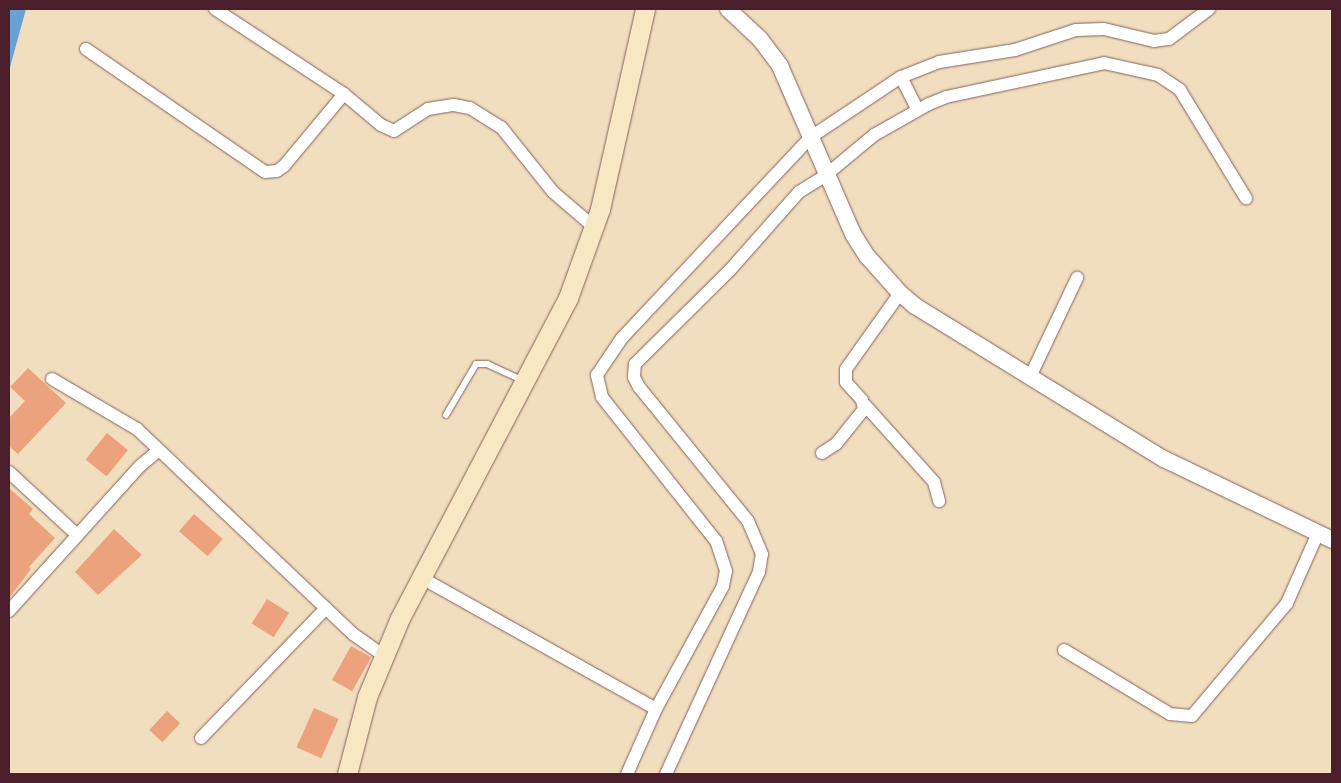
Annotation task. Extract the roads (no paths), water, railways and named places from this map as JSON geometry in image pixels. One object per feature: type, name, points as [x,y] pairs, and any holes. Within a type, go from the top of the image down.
[{"type":"main road","points":[[347,774],[367,697],[420,577],[568,298],[594,227],[612,163],[645,9]]},
{"type":"street","points":[[215,9],[344,94],[389,130],[402,128],[411,118],[442,106],[454,105],[483,114],[501,127],[553,192],[594,227]]},
{"type":"street","points":[[728,9],[760,39],[780,66],[853,234],[867,256],[900,293],[915,306],[1164,459],[1325,536],[1288,603],[1192,716],[1170,714],[1064,650]]},
{"type":"street","points":[[627,774],[656,709],[723,586],[726,571],[716,541],[602,397],[597,375],[622,338],[812,140],[902,80],[939,62],[1015,50],[1076,30],[1104,29],[1154,41],[1169,39],[1209,9]]},
{"type":"street","points":[[86,49],[266,172],[277,171],[284,166],[344,94]]},
{"type":"street","points":[[666,774],[759,572],[762,554],[748,521],[639,387],[634,377],[635,364],[730,270],[799,192],[874,135],[916,107],[946,97],[1073,68],[1104,63],[1126,66],[1158,75],[1180,90],[1246,198]]},
{"type":"street","points":[[902,80],[916,107]]},
{"type":"street","points":[[1030,377],[1077,278]]},
{"type":"street","points":[[900,293],[846,368],[846,382],[934,482],[939,501]]},
{"type":"street","points":[[52,379],[126,421],[352,634],[384,656]]},
{"type":"street","points":[[822,452],[836,444],[865,405]]},
{"type":"street","points":[[9,611],[140,466],[158,451]]},
{"type":"street","points":[[9,472],[77,536]]},
{"type":"street","points":[[420,577],[656,709]]},
{"type":"street","points":[[201,738],[326,608]]},
{"type":"lane","points":[[446,415],[476,364],[487,364],[525,381]]},
{"type":"water","points":[[9,9],[26,9],[9,71]]}]
